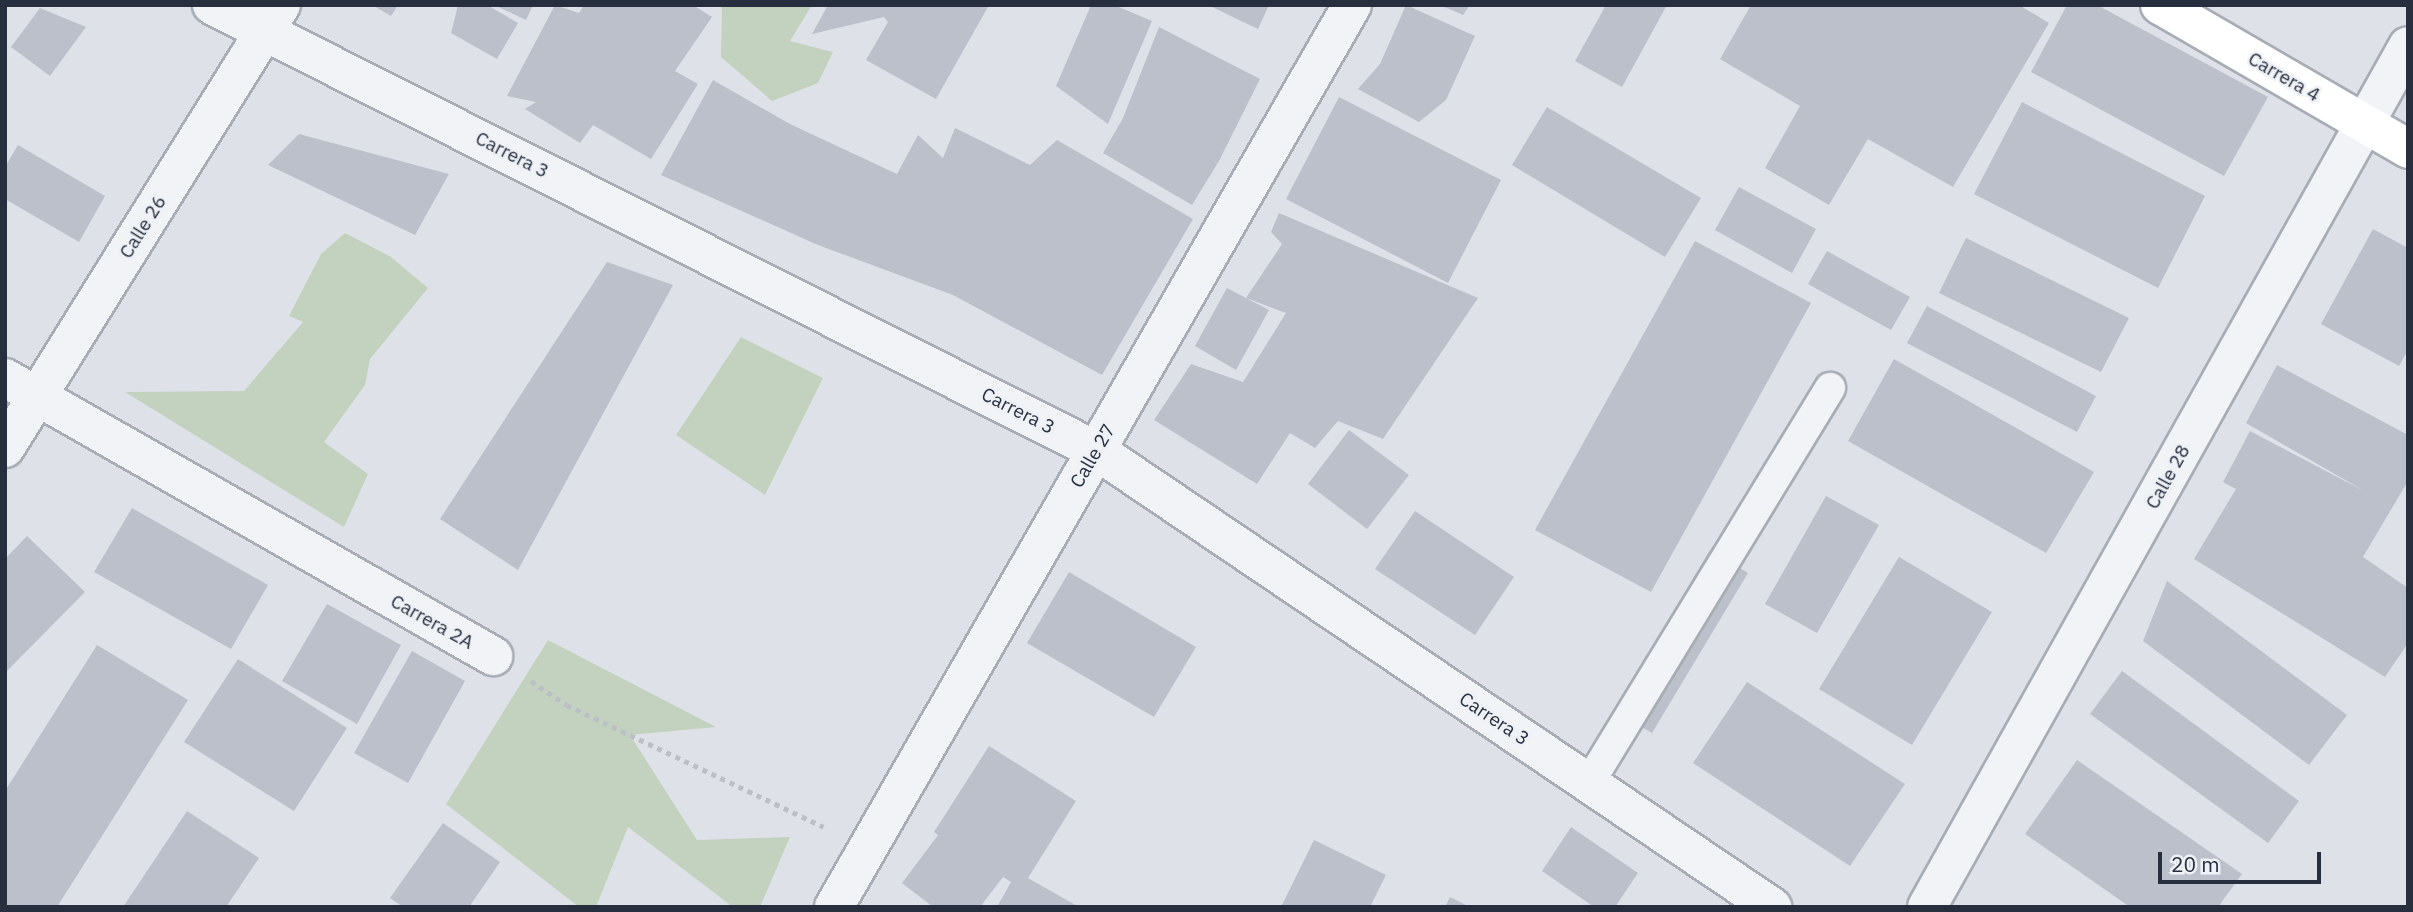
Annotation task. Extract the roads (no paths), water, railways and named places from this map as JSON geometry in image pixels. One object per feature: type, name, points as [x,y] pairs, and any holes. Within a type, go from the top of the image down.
[{"type":"main road","name":"Carrera 4","points":[[2160,5],[2408,149]]},
{"type":"street","name":"Carrera 3","points":[[212,5],[274,18],[1097,451],[1772,907]]},
{"type":"street","name":"Calle 27","points":[[834,907],[1352,5]]},
{"type":"street","name":"Calle 26","points":[[5,448],[20,388],[274,18]]},
{"type":"street","name":"Calle 28","points":[[1927,907],[2408,46]]},
{"type":"street","name":"Carrera 2A","points":[[20,388],[493,656]]},
{"type":"lane","points":[[1589,783],[1830,388]]}]
